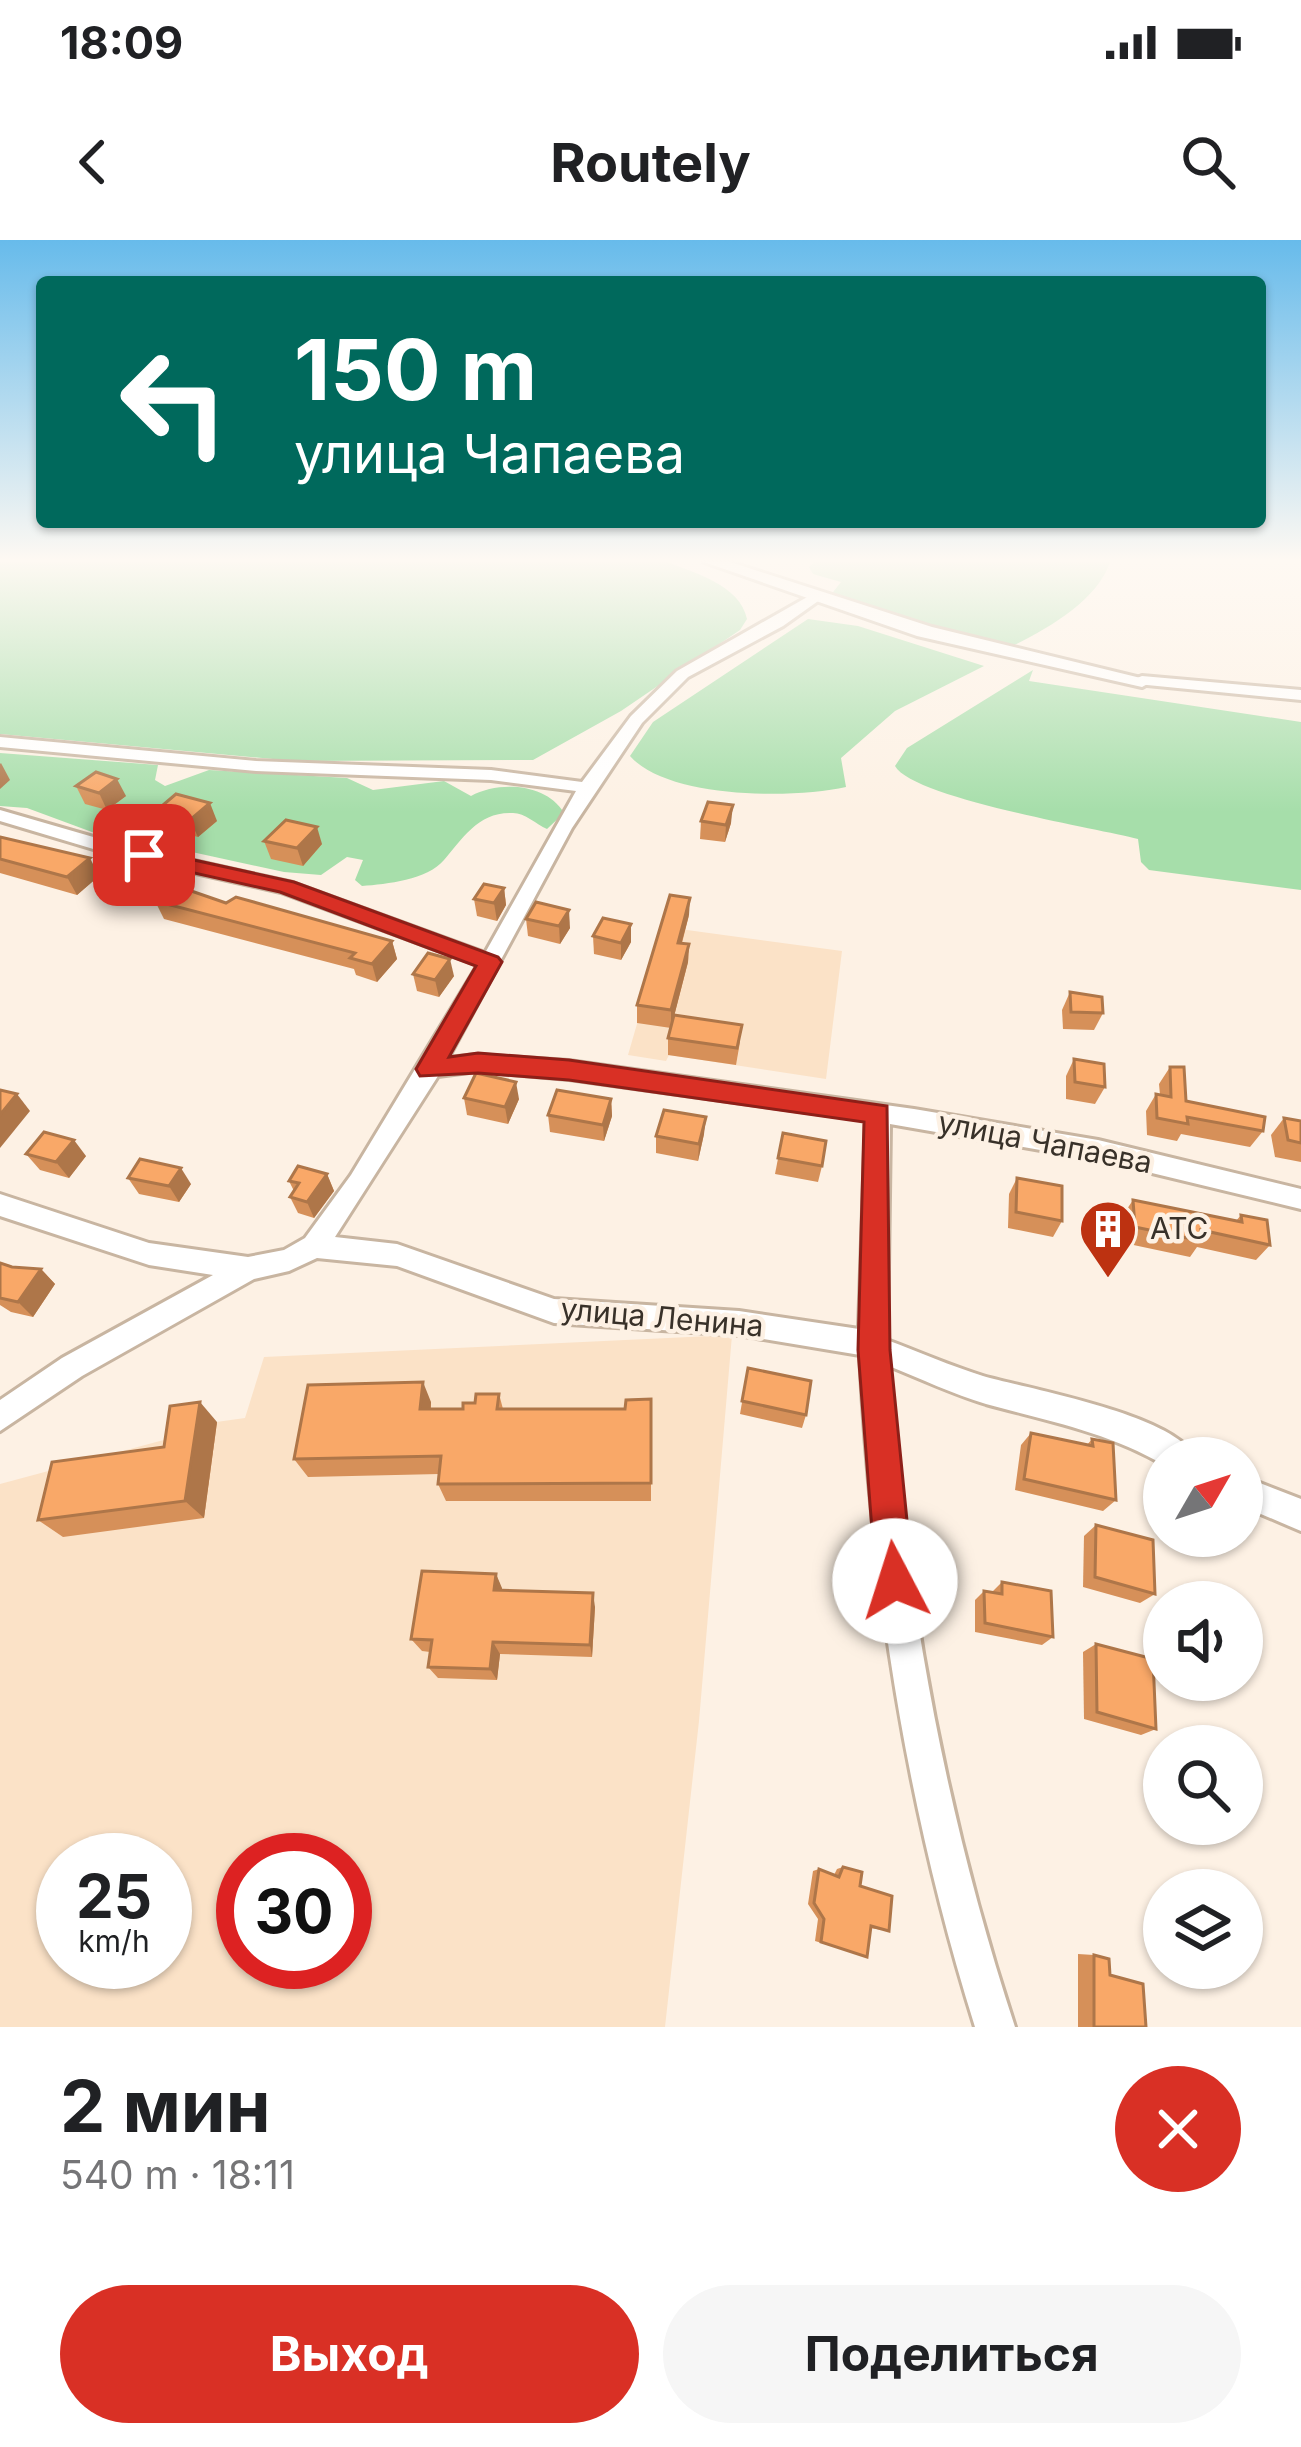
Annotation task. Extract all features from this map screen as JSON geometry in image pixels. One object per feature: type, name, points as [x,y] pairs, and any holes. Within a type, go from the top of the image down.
[{"type":"street","points":[[314,1246],[369,1174],[590,788],[666,688],[701,661],[734,645]]},
{"type":"street","points":[[971,645],[1034,664],[1142,681],[1301,695]]},
{"type":"street","points":[[0,742],[256,766],[491,776],[590,788]]},
{"type":"street","points":[[0,815],[110,848],[286,886],[490,962]]},
{"type":"street","name":"улица Чапаева","points":[[429,1069],[478,1063],[569,1070],[878,1114],[1098,1150],[1301,1198]]},
{"type":"street","points":[[878,1114],[874,1350],[895,1581],[952,1885],[995,2027]]},
{"type":"street","name":"улица Ленина","points":[[0,1205],[149,1254],[248,1269],[290,1260],[314,1246],[397,1256],[554,1311],[739,1323],[854,1340],[982,1389],[1078,1412],[1144,1437]]},
{"type":"street","points":[[0,1417],[72,1367],[248,1269]]},
{"type":"street","points":[[1263,1500],[1301,1516]]},
{"type":"shaded area","points":[[665,927],[842,951],[826,1079],[669,1055],[666,1061],[628,1055]]},
{"type":"shaded area","points":[[732,1335],[699,1721],[665,2027],[0,2027],[0,1484],[186,1434],[188,1426],[245,1418],[264,1357]]},
{"type":"green space","points":[[0,645],[717,645],[621,711],[533,760],[295,761],[0,734]]},
{"type":"green space","points":[[768,645],[919,645],[984,666],[895,711],[841,758],[846,787],[823,791],[732,792],[672,781],[630,756],[653,722]]},
{"type":"green space","points":[[1033,670],[1029,681],[1301,722],[1301,890],[1149,870],[1141,862],[1138,839],[968,800],[909,778],[895,766],[907,748]]},
{"type":"green space","points":[[0,753],[158,765],[155,780],[165,786],[209,770],[347,778],[373,790],[444,781],[471,796],[495,788],[521,788],[546,796],[564,813],[547,829],[517,813],[490,817],[472,828],[428,872],[362,886],[355,880],[363,860],[347,857],[321,875],[284,872],[160,845],[127,845],[27,808],[0,806]]},
{"type":"building","points":[[96,772],[117,779],[99,793],[76,786]]},
{"type":"building","points":[[176,794],[210,803],[190,820],[157,810]]},
{"type":"building","points":[[708,802],[733,805],[726,825],[701,821]]},
{"type":"building","points":[[286,820],[317,827],[297,848],[264,841]]},
{"type":"building","points":[[0,837],[90,858],[67,877],[0,859]]},
{"type":"building","points":[[484,884],[504,888],[494,903],[474,899]]},
{"type":"building","points":[[174,885],[226,903],[236,897],[392,941],[372,964],[350,958],[355,953],[155,901]]},
{"type":"building","points":[[670,895],[690,898],[678,943],[689,944],[671,1010],[637,1005]]},
{"type":"building","points":[[536,902],[569,910],[559,926],[526,919]]},
{"type":"building","points":[[603,918],[631,924],[621,943],[593,936]]},
{"type":"building","points":[[428,953],[450,959],[435,980],[413,974]]},
{"type":"building","points":[[1070,992],[1102,997],[1103,1013],[1071,1012]]},
{"type":"building","points":[[674,1015],[742,1025],[737,1048],[668,1038]]},
{"type":"building","points":[[1074,1059],[1104,1064],[1105,1087],[1075,1082]]},
{"type":"building","points":[[1170,1067],[1184,1067],[1186,1101],[1265,1117],[1263,1131],[1187,1117],[1188,1124],[1157,1118],[1156,1094],[1171,1097]]},
{"type":"building","points":[[476,1073],[516,1082],[505,1107],[464,1098]]},
{"type":"building","points":[[0,1090],[17,1094],[0,1115]]},
{"type":"building","points":[[557,1090],[611,1099],[603,1125],[548,1115]]},
{"type":"building","points":[[664,1110],[706,1117],[699,1144],[656,1136]]},
{"type":"building","points":[[1284,1118],[1301,1121],[1301,1143],[1288,1140]]},
{"type":"building","points":[[44,1132],[74,1140],[56,1162],[26,1154]]},
{"type":"building","points":[[783,1133],[826,1141],[822,1166],[778,1158]]},
{"type":"building","points":[[140,1159],[181,1168],[169,1186],[128,1178]]},
{"type":"building","points":[[298,1166],[327,1174],[307,1202],[290,1197],[299,1183],[289,1181]]},
{"type":"building","points":[[1017,1178],[1062,1186],[1062,1221],[1016,1212]]},
{"type":"building","points":[[1133,1200],[1242,1222],[1241,1215],[1267,1220],[1270,1245],[1201,1230],[1202,1241],[1135,1227]]},
{"type":"building","points":[[0,1263],[41,1269],[18,1302],[0,1298]]},
{"type":"building","points":[[748,1368],[811,1381],[806,1415],[742,1401]]},
{"type":"building","points":[[423,1382],[420,1409],[463,1409],[463,1403],[475,1403],[476,1394],[499,1394],[497,1409],[625,1409],[626,1400],[651,1399],[651,1483],[438,1484],[441,1456],[294,1459],[308,1385]]},
{"type":"building","points":[[200,1402],[185,1501],[38,1520],[52,1462],[164,1447],[170,1406]]},
{"type":"building","points":[[1031,1433],[1093,1446],[1092,1439],[1113,1443],[1116,1500],[1024,1479]]},
{"type":"building","points":[[1096,1525],[1143,1537],[1143,1557],[1154,1557],[1155,1581],[1143,1581],[1143,1591],[1095,1577]]},
{"type":"building","points":[[422,1571],[496,1574],[494,1590],[593,1593],[590,1645],[493,1642],[490,1669],[428,1667],[432,1640],[411,1639]]},
{"type":"building","points":[[1002,1582],[1051,1591],[1053,1637],[985,1623],[984,1591],[1002,1594]]},
{"type":"building","points":[[1096,1644],[1143,1656],[1143,1701],[1155,1701],[1156,1725],[1097,1712]]},
{"type":"building","points":[[843,1867],[862,1872],[860,1886],[892,1896],[889,1931],[871,1926],[867,1957],[821,1942],[824,1919],[814,1903],[819,1869],[839,1877]]},
{"type":"building","points":[[1094,1955],[1109,1959],[1110,1975],[1143,1984],[1146,2027],[1094,2027]]},
{"type":"place","name":"АТС","points":[[1108,1280]]},
{"type":"route","points":[[144,855],[286,886],[490,962],[429,1069],[478,1063],[569,1070],[878,1114],[874,1350],[895,1581]]}]
